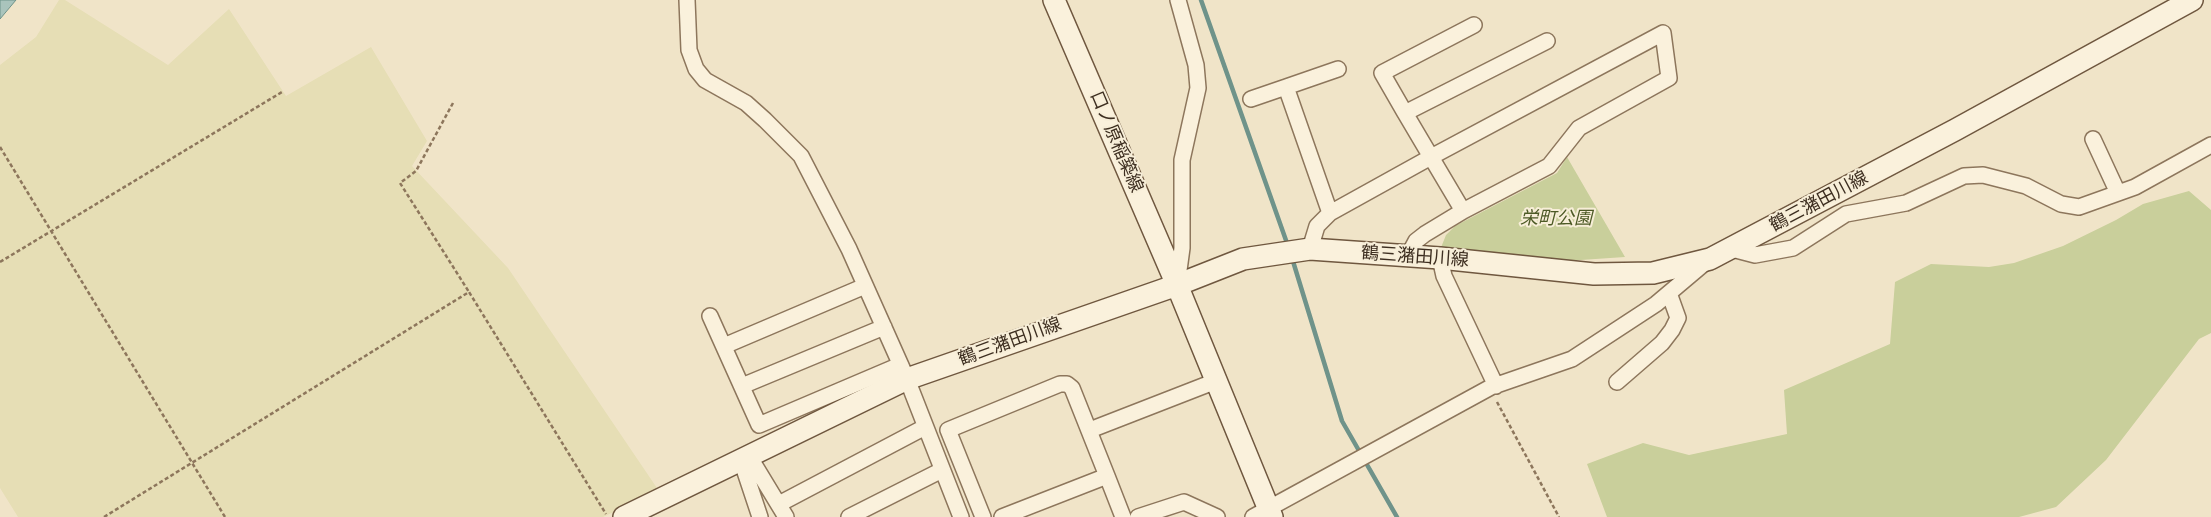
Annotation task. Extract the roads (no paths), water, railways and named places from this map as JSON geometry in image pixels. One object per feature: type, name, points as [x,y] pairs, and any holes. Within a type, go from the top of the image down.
[{"type":"main road","name":"口ノ原稲築線","points":[[1054,0],[1177,285],[1216,381],[1265,514]]},
{"type":"main road","name":"鶴三潴田川線","points":[[624,517],[745,458],[904,372],[1177,285],[1243,259],[1310,250],[1440,258],[1594,274],[1652,273],[1710,259],[1955,130],[2192,0]]},
{"type":"street","points":[[687,0],[689,50],[696,69],[705,80],[746,103],[801,156],[849,249],[904,372],[961,517]]},
{"type":"street","points":[[1177,285],[1182,248],[1182,160],[1198,88],[1196,65],[1178,0]]},
{"type":"street","points":[[1463,211],[1382,73],[1474,25]]},
{"type":"street","points":[[1310,250],[1318,226],[1330,213],[1663,34],[1669,78],[1579,128],[1549,166],[1463,211],[1425,234],[1416,241],[1408,256]]},
{"type":"street","points":[[1405,114],[1548,41]]},
{"type":"street","points":[[1251,99],[1338,69]]},
{"type":"street","points":[[1286,87],[1330,213]]},
{"type":"street","points":[[2093,139],[2118,193]]},
{"type":"street","points":[[1732,249],[1755,255],[1793,248],[1846,214],[1906,203],[1964,176],[1983,175],[2026,186],[2061,204],[2079,207],[2135,187],[2211,145]]},
{"type":"street","points":[[1440,258],[1444,276],[1492,387]]},
{"type":"street","points":[[1265,514],[1492,387],[1572,359],[1669,293],[1710,259]]},
{"type":"street","points":[[724,346],[865,286]]},
{"type":"street","points":[[1617,382],[1662,343],[1672,330],[1678,318],[1669,293]]},
{"type":"street","points":[[710,316],[760,425],[904,372]]},
{"type":"street","points":[[742,386],[884,327]]},
{"type":"street","points":[[1090,430],[1216,381]]},
{"type":"street","points":[[983,517],[948,430],[1060,384],[1067,384],[1072,388],[1123,517]]},
{"type":"street","points":[[745,458],[783,511],[925,427]]},
{"type":"street","points":[[745,458],[760,517]]},
{"type":"street","points":[[849,517],[942,470]]},
{"type":"street","points":[[1002,517],[1107,476]]},
{"type":"street","points":[[1138,517],[1184,502],[1217,517]]},
{"type":"water","points":[[0,0],[16,0],[0,19]]},
{"type":"waterway","points":[[1201,0],[1288,246]]},
{"type":"waterway","points":[[1292,258],[1342,421],[1397,517]]},
{"type":"park label","name":"栄町公園","points":[[1556,219]]}]
